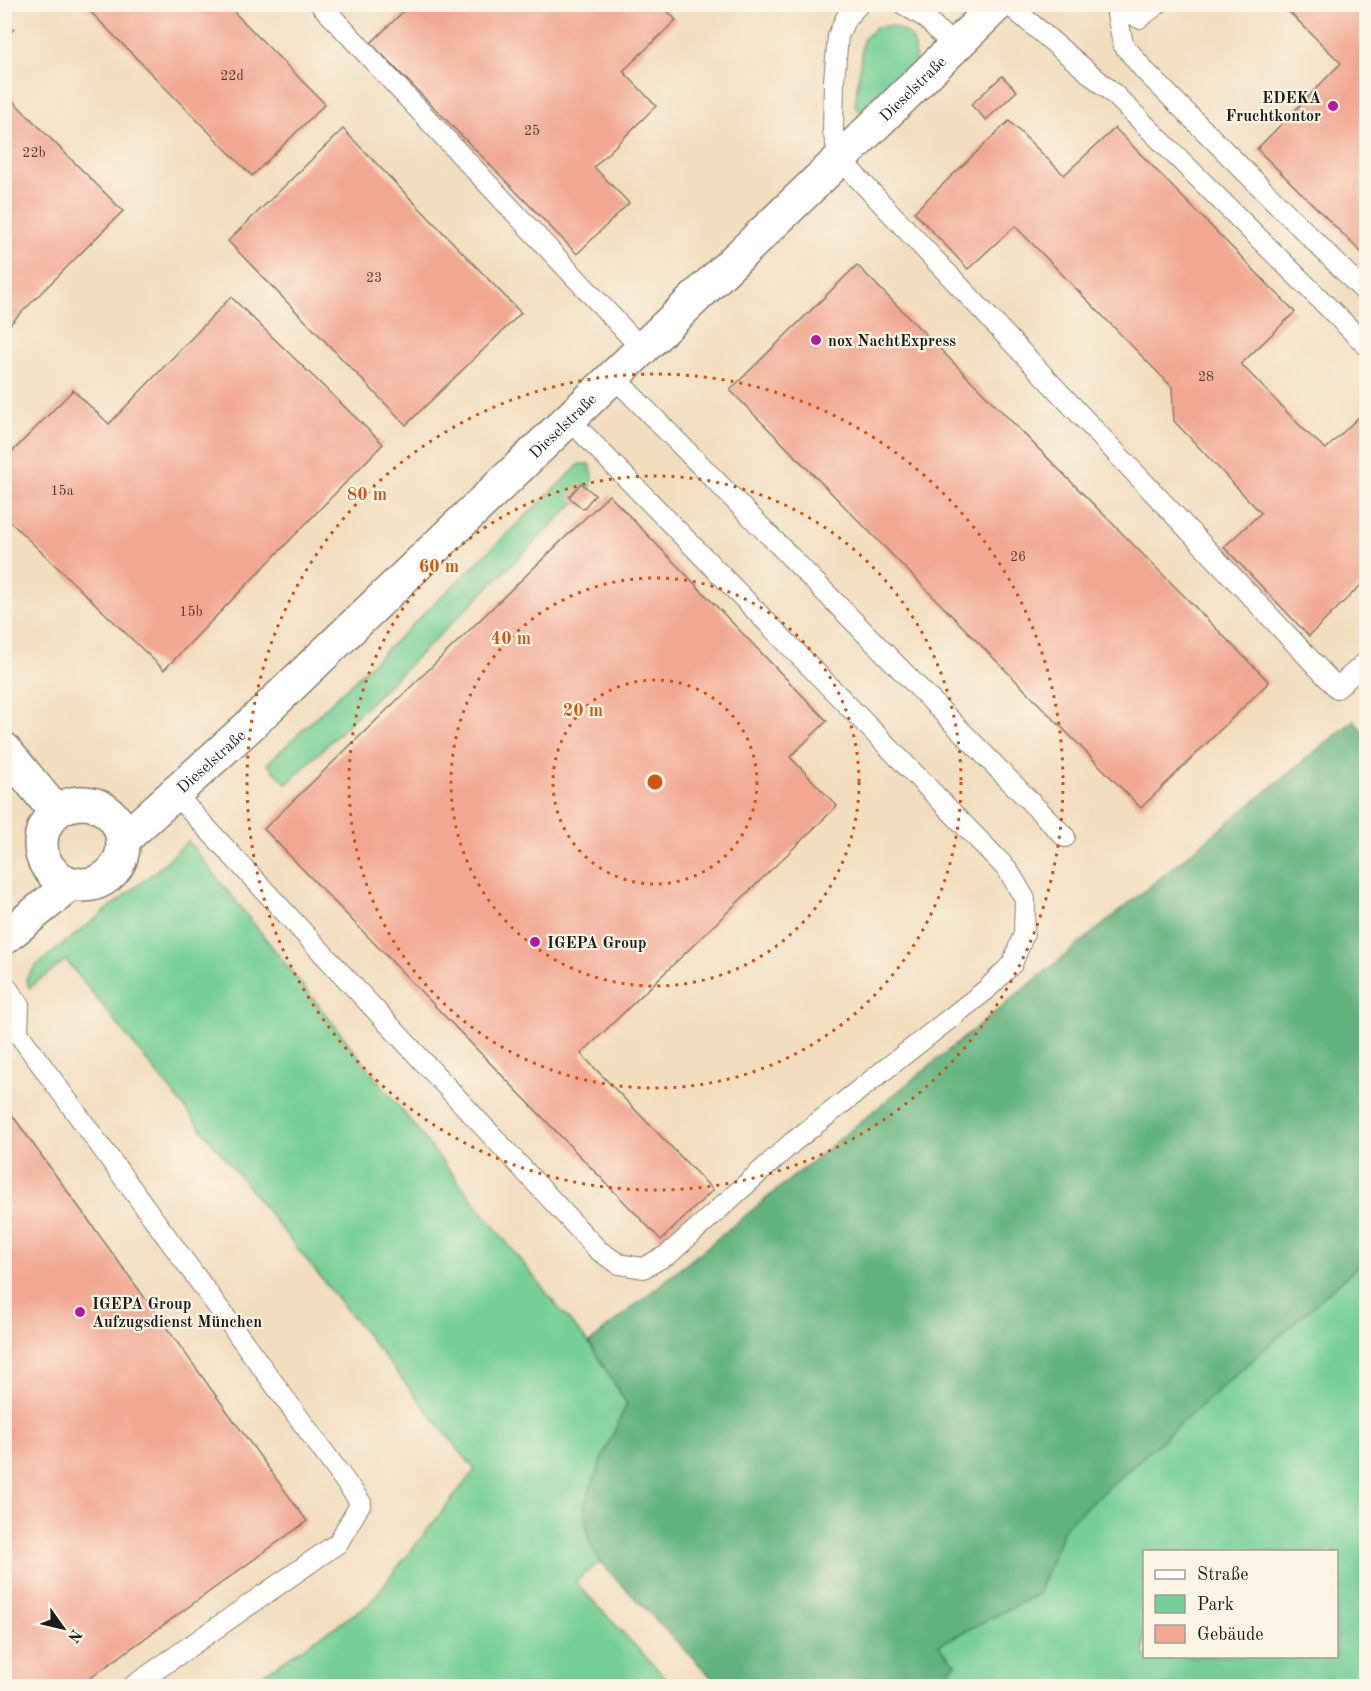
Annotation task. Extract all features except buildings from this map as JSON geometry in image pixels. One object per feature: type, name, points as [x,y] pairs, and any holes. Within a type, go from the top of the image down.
[{"type":"street","name":"Dieselstraße","points":[[123,840],[247,728],[840,159],[998,4]]},
{"type":"street","points":[[4,749],[56,812]]},
{"type":"street","points":[[78,803],[91,804],[103,809],[113,817],[120,828],[123,840],[118,864],[111,874],[92,885],[82,886],[59,879],[50,871],[43,859],[40,846],[46,822],[66,806],[78,803]]},
{"type":"street","points":[[4,938],[71,884]]},
{"type":"lane","points":[[320,4],[642,349]]},
{"type":"lane","points":[[859,4],[846,18],[838,36],[833,132],[840,159],[1337,688],[1366,662]]},
{"type":"lane","points":[[903,4],[926,11],[955,48]]},
{"type":"lane","points":[[1008,4],[1114,94],[1366,345]]},
{"type":"lane","points":[[1117,4],[1139,18],[1158,4]]},
{"type":"lane","points":[[1117,4],[1123,44],[1144,70],[1366,293]]},
{"type":"lane","points":[[614,376],[1065,837]]},
{"type":"lane","points":[[175,794],[598,1250],[619,1264],[643,1268],[669,1254],[793,1142],[986,990],[1012,964],[1024,934],[1025,899],[1008,870],[569,419]]},
{"type":"lane","points":[[4,984],[19,1004],[11,1038],[361,1503],[338,1543],[133,1686]]},
{"type":"green space","points":[[890,26],[905,32],[913,40],[915,67],[870,109],[861,112],[855,106],[863,40],[876,27]]},
{"type":"green space","points":[[580,464],[589,464],[593,474],[591,487],[287,784],[267,764]]},
{"type":"green space","points":[[1354,720],[1366,736],[1366,1259],[1065,1526],[1038,1594],[938,1645],[956,1664],[929,1686],[720,1686],[600,1562],[589,1541],[584,1505],[627,1404],[589,1343]]},
{"type":"green space","points":[[188,841],[561,1311],[589,1343],[627,1404],[584,1505],[589,1541],[600,1562],[575,1582],[673,1686],[245,1686],[368,1605],[475,1470],[66,960],[29,988],[26,978],[38,964],[156,871]]},
{"type":"green space","points":[[1366,1259],[1366,1686],[929,1686],[956,1664],[938,1645],[1038,1594],[1065,1526]]},
{"type":"place","name":"EDEKA Fruchtkontor","points":[[1333,106]]},
{"type":"place","name":"nox NachtExpress","points":[[816,340]]},
{"type":"place","name":"IGEPA Group","points":[[535,942]]},
{"type":"place","name":"IGEPA Group Aufzugsdienst München","points":[[80,1312]]}]
